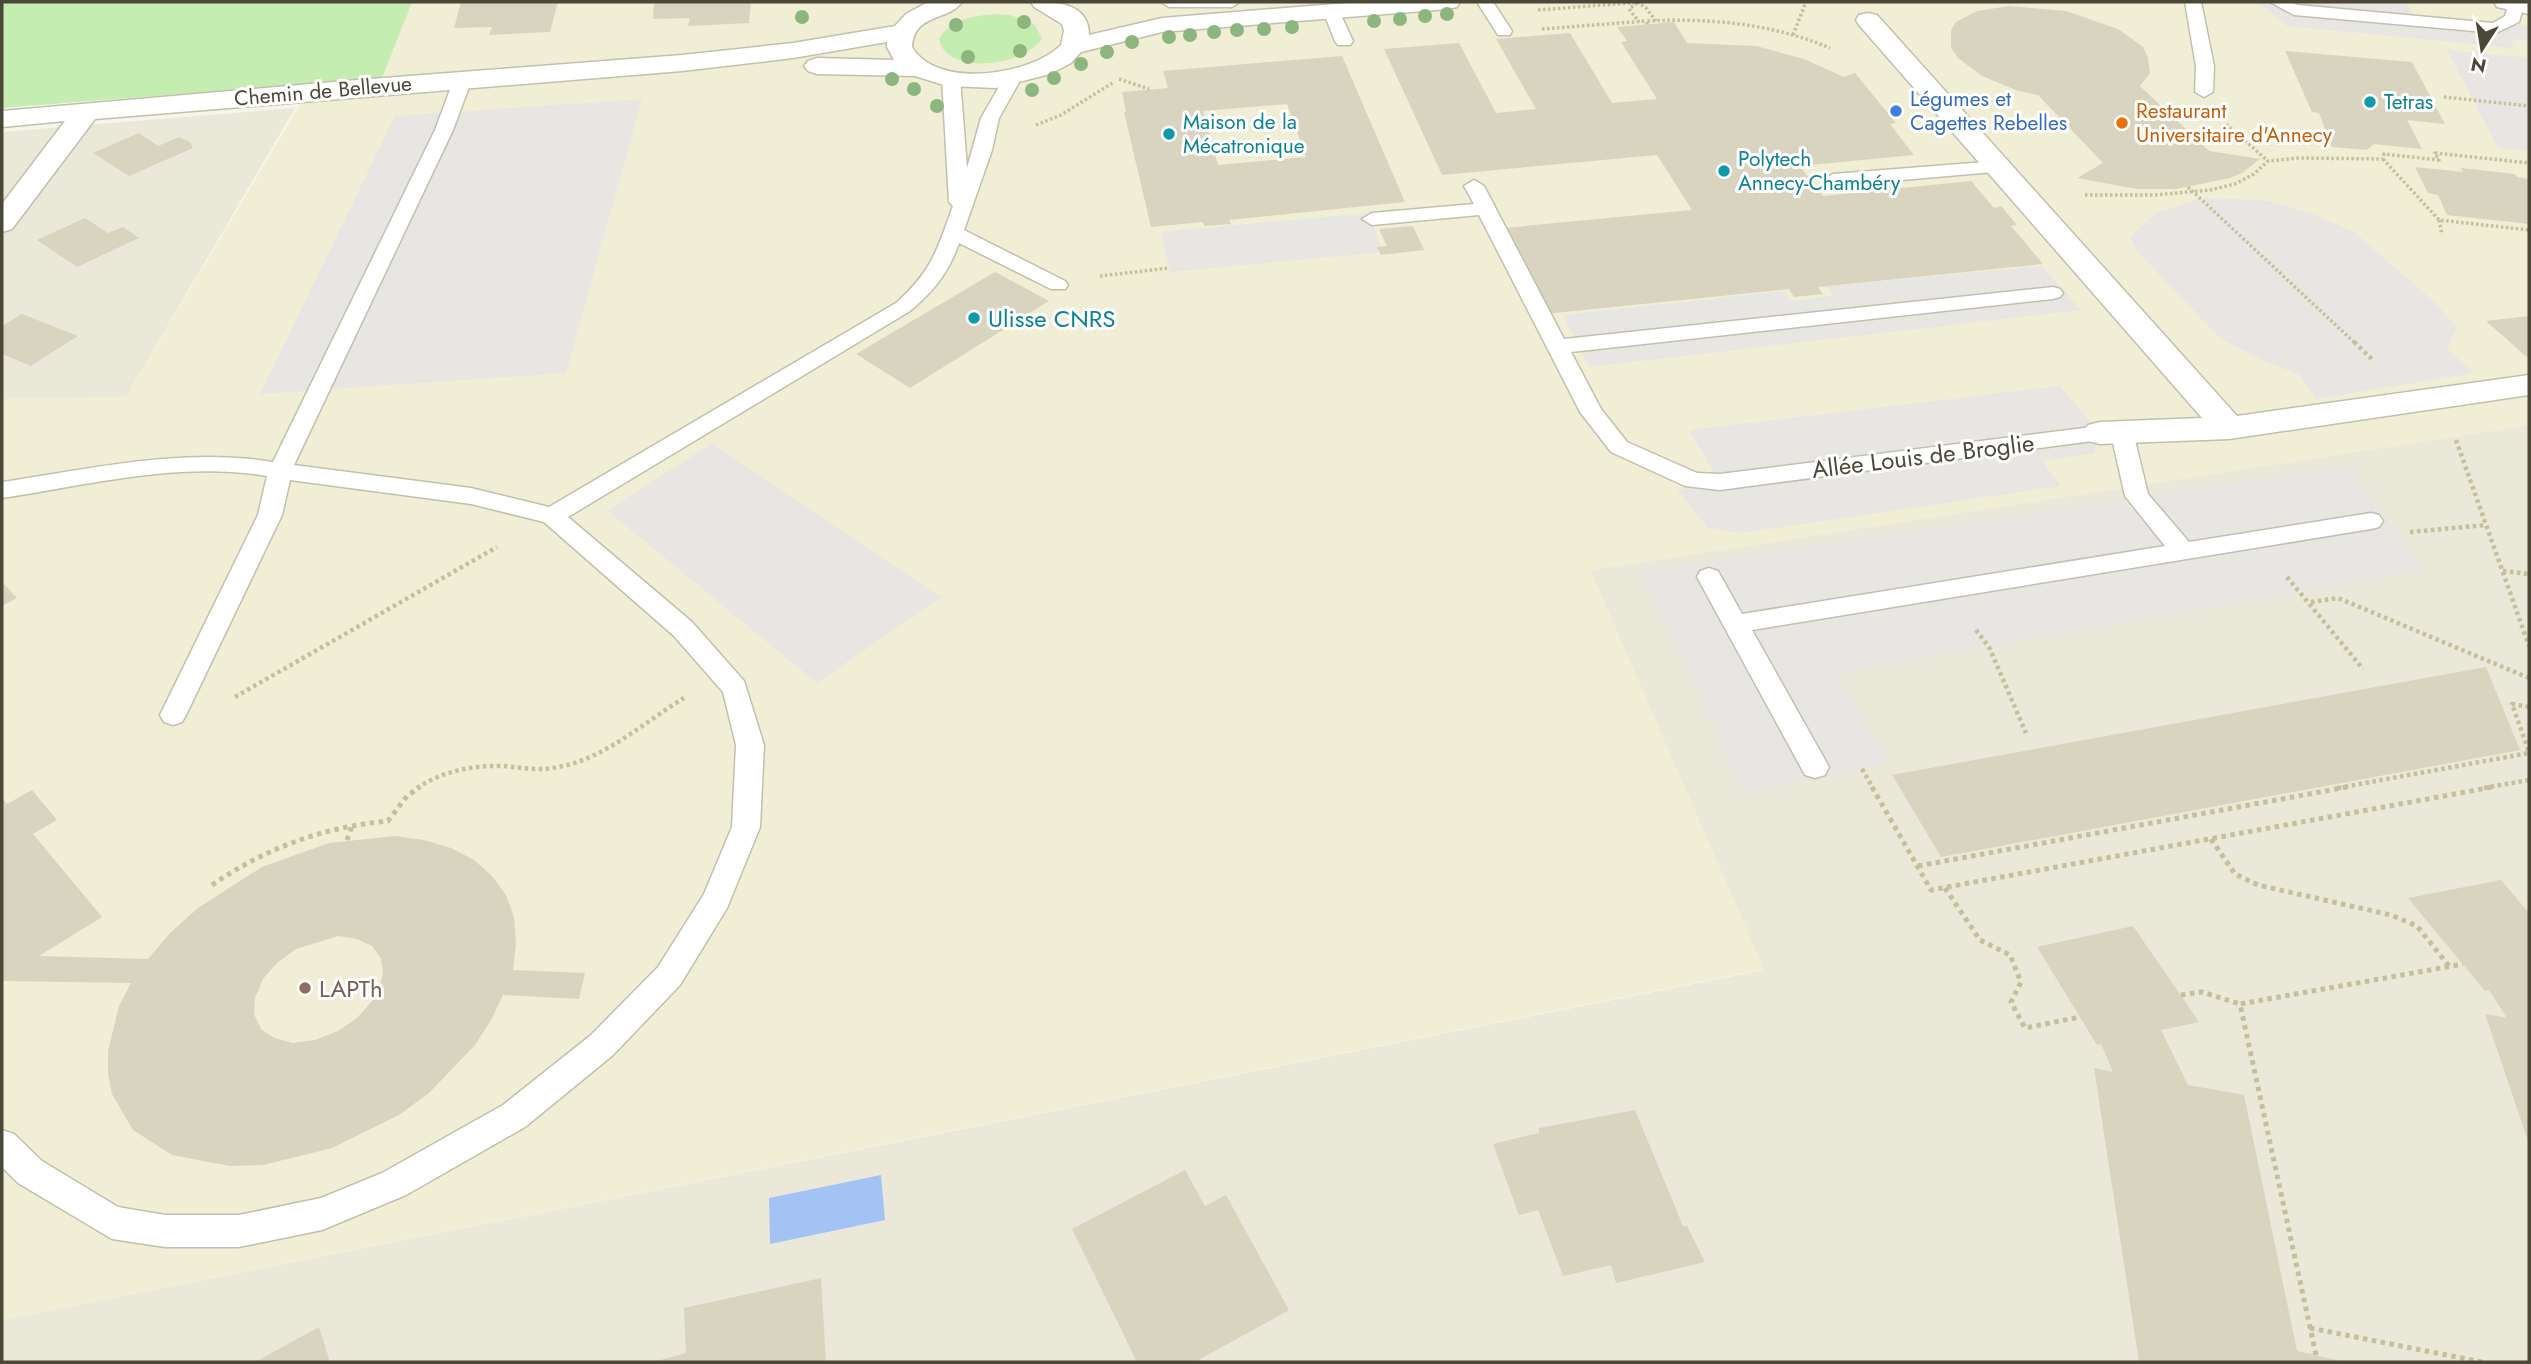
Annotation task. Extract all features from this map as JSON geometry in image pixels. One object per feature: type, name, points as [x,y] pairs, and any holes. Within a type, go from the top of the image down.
[{"type":"street","points":[[919,68],[905,57],[899,45],[902,32],[911,20],[927,10],[950,2]]},
{"type":"street","points":[[1043,2],[1069,16],[1076,26],[1077,36],[1072,47]]},
{"type":"street","points":[[1069,16],[1331,11],[1448,2]]},
{"type":"street","points":[[1861,11],[2229,428]]},
{"type":"street","points":[[1072,47],[1166,13]]},
{"type":"street","name":"Chemin de Bellevue","points":[[2,119],[463,79],[643,67],[844,44],[902,32]]},
{"type":"street","name":"Chemin de Bellevue","points":[[643,67],[919,68],[950,78],[981,80],[1013,77],[1050,65],[1072,47]]},
{"type":"street","points":[[2,223],[86,112]]},
{"type":"street","name":"Allée Louis de Broglie","points":[[2111,432],[2229,428],[2529,385]]},
{"type":"lane","points":[[1166,13],[1231,2]]},
{"type":"lane","points":[[1485,2],[1503,31]]},
{"type":"lane","points":[[2193,2],[2205,66],[2204,92]]},
{"type":"lane","points":[[2278,2],[2294,10],[2496,29],[2513,18],[2517,4]]},
{"type":"lane","points":[[1331,11],[1344,41]]},
{"type":"lane","points":[[552,516],[902,307],[925,289],[940,268],[983,149],[990,118],[1013,77]]},
{"type":"lane","points":[[950,78],[954,96],[956,224]]},
{"type":"lane","points":[[173,715],[270,515],[280,471],[444,130],[463,79]]},
{"type":"lane","points":[[1833,180],[1998,167]]},
{"type":"lane","name":"Allée Louis de Broglie","points":[[1474,186],[1591,412],[1619,447],[1693,481],[1720,482],[2111,432]]},
{"type":"lane","points":[[1372,219],[1485,209]]},
{"type":"lane","points":[[956,224],[1054,283]]},
{"type":"lane","points":[[1555,347],[2053,292]]},
{"type":"lane","points":[[2111,432],[2137,496],[2183,551]]},
{"type":"lane","points":[[2,490],[186,463],[233,463],[471,496],[552,516],[683,629],[735,688],[750,745],[746,827],[718,899],[668,976],[602,1045],[514,1116],[394,1184],[322,1214],[239,1231],[165,1231],[112,1223],[30,1172],[2,1145]]},
{"type":"lane","points":[[1735,624],[2371,521]]},
{"type":"lane","points":[[1709,577],[1815,766]]},
{"type":"path","points":[[1636,18],[1639,22],[1629,9],[1637,2],[1646,8],[1656,21]]},
{"type":"path","points":[[1793,34],[1806,2]]},
{"type":"path","points":[[1647,24],[1646,22],[1656,21],[1713,20],[1793,34],[1812,39],[1840,52]]},
{"type":"path","points":[[1119,79],[1149,89]]},
{"type":"path","points":[[2444,97],[2529,106]]},
{"type":"path","points":[[2254,149],[2268,161],[2300,158],[2383,159],[2439,220],[2442,235]]},
{"type":"path","points":[[2383,159],[2384,154],[2439,160],[2435,153],[2529,163]]},
{"type":"path","points":[[2023,195],[2150,196],[2211,190],[2251,176],[2263,169],[2268,161]]},
{"type":"path","points":[[2188,187],[2417,402]]},
{"type":"path","points":[[2439,220],[2529,230]]},
{"type":"path","points":[[1054,283],[1169,268]]},
{"type":"path","points":[[2454,436],[2529,646]]},
{"type":"path","points":[[225,703],[552,516]]},
{"type":"path","points":[[2371,521],[2397,533],[2486,525]]},
{"type":"path","points":[[2254,540],[2311,602],[2363,668]]},
{"type":"path","points":[[2503,571],[2529,574]]},
{"type":"path","points":[[1946,590],[1989,647],[2026,733]]},
{"type":"path","points":[[2311,602],[2338,598],[2529,678]]},
{"type":"path","points":[[212,885],[232,871],[293,840],[352,826],[388,821],[412,789],[433,777],[489,766],[532,769],[564,767],[589,757],[616,744],[644,723],[724,676]]},
{"type":"path","points":[[1918,866],[2529,753],[2512,704],[2529,706]]},
{"type":"path","points":[[1815,766],[1861,769],[1931,890],[2529,780]]},
{"type":"path","points":[[347,840],[352,826]]},
{"type":"path","points":[[2211,839],[2235,874],[2258,885],[2390,915],[2417,926],[2449,966]]},
{"type":"path","points":[[1945,888],[1980,940],[2010,955],[2017,967],[2021,982],[2011,1002],[2025,1028],[2080,1017]]},
{"type":"path","points":[[2181,995],[2202,992],[2241,1004],[2463,964]]},
{"type":"path","points":[[2241,1004],[2316,1355]]},
{"type":"path","points":[[2310,1328],[2482,1362]]},
{"type":"shaded area","points":[[412,2],[2529,2],[2529,425],[1590,570],[1764,969],[2,1320],[2,399],[126,397],[307,93]]},
{"type":"shaded area","points":[[2257,2],[2406,2],[2414,15],[2529,26],[2529,40],[2510,39],[2514,48],[2287,26]]},
{"type":"shaded area","points":[[2447,50],[2529,58],[2529,151],[2498,148]]},
{"type":"shaded area","points":[[642,99],[566,373],[260,394],[395,116]]},
{"type":"shaded area","points":[[295,108],[126,397],[2,399],[2,132]]},
{"type":"shaded area","points":[[2200,199],[2267,201],[2310,213],[2354,232],[2432,300],[2457,327],[2447,349],[2474,373],[2316,399],[2298,374],[2262,360],[2220,338],[2137,251],[2130,237],[2156,213]]},
{"type":"shaded area","points":[[1369,213],[1383,252],[1170,272],[1161,232]]},
{"type":"shaded area","points":[[2042,266],[2081,310],[1589,367],[1563,315],[1784,291],[1791,301],[1833,296],[1827,286]]},
{"type":"shaded area","points":[[2060,386],[2100,433],[2094,453],[2042,461],[2061,486],[1742,533],[1709,529],[1677,490],[1720,482],[1689,430]]},
{"type":"shaded area","points":[[2529,425],[2529,1362],[2,1362],[2,1320],[1764,970],[1590,570]]},
{"type":"shaded area","points":[[712,443],[941,597],[817,683],[608,511]]},
{"type":"shaded area","points":[[2350,466],[2423,570],[1837,673],[1889,763],[1744,793],[1640,571]]},
{"type":"green space","points":[[2,2],[412,2],[382,78],[2,108]]},
{"type":"green space","points":[[995,14],[1010,15],[1034,24],[1042,38],[1033,48],[1004,61],[970,63],[956,59],[945,51],[939,39],[949,27],[971,18]]},
{"type":"water","points":[[881,1175],[885,1220],[770,1244],[769,1198]]},
{"type":"building","points":[[461,2],[558,2],[550,32],[489,35],[492,27],[454,28]]},
{"type":"building","points":[[654,2],[751,2],[749,23],[688,26],[690,18],[653,19]]},
{"type":"building","name":"Restaurant Universitaire d'Annecy","points":[[2009,6],[2066,11],[2118,29],[2143,47],[2148,58],[2150,73],[2140,86],[2209,151],[2260,159],[2242,173],[2230,178],[2176,189],[2137,189],[2077,178],[2103,163],[2038,95],[2018,91],[1982,76],[1958,58],[1951,48],[1951,30],[1956,22],[1977,11]]},
{"type":"building","name":"Polytech Annecy-Chambéry","points":[[1674,22],[1687,43],[1756,46],[1804,59],[1844,77],[1855,73],[1896,123],[1890,124],[1914,155],[1800,166],[1823,196],[1971,181],[1994,208],[2001,206],[2017,225],[2011,226],[2043,264],[1818,287],[1823,294],[1794,297],[1789,289],[1545,314],[1504,228],[1692,210],[1657,155],[1442,175],[1384,49],[1459,43],[1496,113],[1536,109],[1496,39],[1570,33],[1612,103],[1657,99],[1621,42],[1627,41],[1617,27]]},
{"type":"building","name":"Tetras","points":[[2285,51],[2412,62],[2445,124],[2407,120],[2422,149],[2374,144],[2367,150],[2332,147],[2319,113],[2312,112]]},
{"type":"building","name":"Maison de la Mécatronique","points":[[1342,56],[1405,202],[1229,220],[1231,224],[1204,226],[1203,222],[1151,227],[1124,112],[1122,92],[1168,88],[1163,71]],"holes":[[[1287,104],[1306,157],[1218,165],[1203,111]]]},
{"type":"building","points":[[139,133],[158,146],[179,137],[190,142],[193,148],[129,176],[93,153]]},
{"type":"building","name":"Tetras","points":[[2415,167],[2463,172],[2461,168],[2515,174],[2517,177],[2529,179],[2529,224],[2447,215],[2438,195],[2428,193]]},
{"type":"building","points":[[85,218],[108,233],[123,227],[139,238],[77,267],[37,240]]},
{"type":"building","points":[[1413,226],[1424,250],[1381,255],[1377,247],[1387,246],[1379,229]]},
{"type":"building","name":"Ulisse CNRS","points":[[995,272],[1049,301],[910,388],[856,354]]},
{"type":"building","points":[[22,314],[78,336],[31,366],[2,354],[2,326]]},
{"type":"building","points":[[2529,316],[2527,357],[2486,321]]},
{"type":"building","points":[[2,582],[17,598],[2,606]]},
{"type":"building","points":[[2486,667],[2520,750],[1941,857],[1892,775]]},
{"type":"building","points":[[32,790],[57,820],[33,834],[102,917],[39,956],[148,959],[171,932],[198,908],[262,867],[329,843],[395,836],[424,840],[451,848],[474,860],[492,876],[506,895],[514,917],[516,943],[513,970],[585,973],[579,999],[503,995],[475,1045],[429,1093],[399,1115],[332,1148],[263,1165],[230,1166],[172,1155],[133,1130],[112,1094],[108,1051],[119,1006],[131,983],[2,981],[2,798],[7,804]],"holes":[[[338,936],[357,939],[372,946],[381,958],[383,974],[378,992],[357,1018],[338,1031],[315,1040],[293,1043],[274,1038],[261,1029],[254,1014],[255,998],[263,979],[277,963],[296,949]]]},
{"type":"building","points":[[2501,880],[2529,913],[2529,1144],[2485,1014],[2507,1018],[2489,990],[2485,991],[2408,898]]},
{"type":"building","points":[[2133,926],[2199,1022],[2161,1030],[2188,1085],[2244,1095],[2297,1351],[2345,1362],[2139,1362],[2094,1068],[2113,1072],[2101,1044],[2097,1045],[2037,947]]},
{"type":"building","points":[[1635,1110],[1683,1226],[1687,1226],[1705,1262],[1616,1283],[1611,1265],[1563,1276],[1538,1210],[1519,1215],[1493,1144],[1539,1133],[1539,1128]]},
{"type":"building","points":[[1185,1170],[1205,1206],[1226,1195],[1289,1310],[1195,1362],[1137,1362],[1072,1229]]},
{"type":"building","points":[[821,1278],[826,1362],[653,1362],[686,1353],[684,1308]]},
{"type":"building","points":[[319,1327],[330,1362],[255,1362]]},
{"type":"place","name":"Tetras","points":[[2370,102]]},
{"type":"place","name":"Légumes et Cagettes Rebelles","points":[[1896,111]]},
{"type":"place","name":"Restaurant Universitaire d'Annecy","points":[[2122,123]]},
{"type":"place","name":"Maison de la Mécatronique","points":[[1169,134]]},
{"type":"place","name":"Polytech Annecy-Chambéry","points":[[1724,171]]},
{"type":"place","name":"Ulisse CNRS","points":[[974,318]]},
{"type":"place","name":"LAPTh","points":[[305,988]]}]
